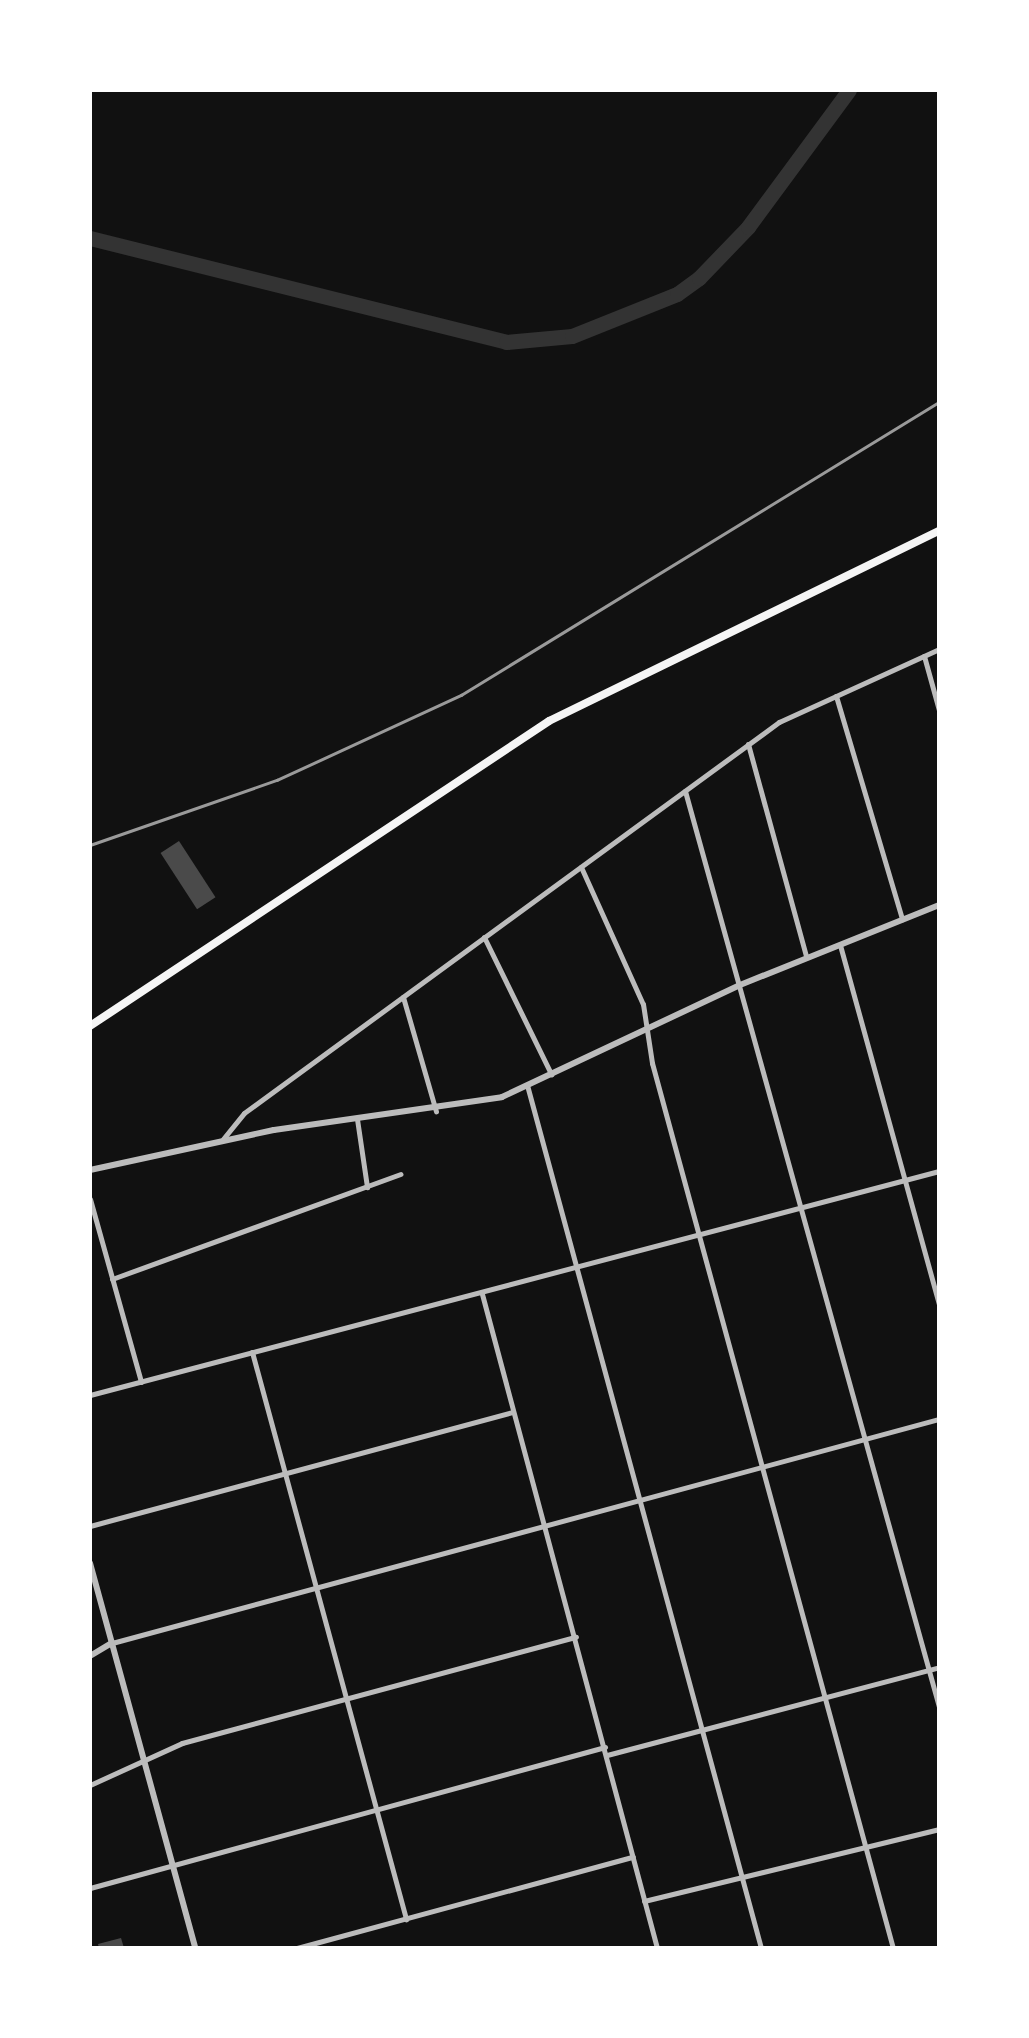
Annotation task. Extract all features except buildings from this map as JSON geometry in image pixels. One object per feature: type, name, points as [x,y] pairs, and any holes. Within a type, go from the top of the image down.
[{"type":"main road","points":[[90,1026],[549,722],[651,666],[939,531]]},
{"type":"street","points":[[224,1139],[244,1113],[748,744],[836,696],[939,650]]},
{"type":"street","points":[[924,656],[939,710]]},
{"type":"street","points":[[836,696],[902,919]]},
{"type":"street","points":[[748,744],[806,956]]},
{"type":"street","points":[[685,790],[804,1207],[939,1707]]},
{"type":"street","points":[[581,867],[643,1004],[700,1236],[893,1948]]},
{"type":"street","points":[[90,1170],[224,1139],[357,1119],[436,1112],[527,1085],[740,984],[840,942],[939,907]]},
{"type":"street","points":[[484,938],[551,1074]]},
{"type":"street","points":[[840,942],[939,1304]]},
{"type":"street","points":[[403,997],[436,1112]]},
{"type":"street","points":[[527,1085],[761,1948]]},
{"type":"street","points":[[357,1119],[367,1187]]},
{"type":"street","points":[[90,1394],[578,1270],[939,1171]]},
{"type":"street","points":[[112,1279],[400,1174]]},
{"type":"street","points":[[90,1199],[141,1382]]},
{"type":"street","points":[[482,1294],[657,1948]]},
{"type":"street","points":[[252,1352],[406,1919]]},
{"type":"street","points":[[90,1526],[513,1412]]},
{"type":"street","points":[[90,1656],[112,1644],[315,1585],[939,1419]]},
{"type":"street","points":[[90,1563],[195,1948]]},
{"type":"street","points":[[90,1786],[143,1758],[576,1637]]},
{"type":"street","points":[[608,1756],[939,1668]]},
{"type":"street","points":[[90,1888],[605,1746]]},
{"type":"street","points":[[644,1901],[939,1830]]},
{"type":"street","points":[[297,1948],[633,1857]]},
{"type":"waterway","points":[[90,238],[506,342],[572,336],[677,294],[699,278],[748,227],[849,90]]},
{"type":"railway","points":[[90,845],[277,780],[461,695],[939,402]]}]
